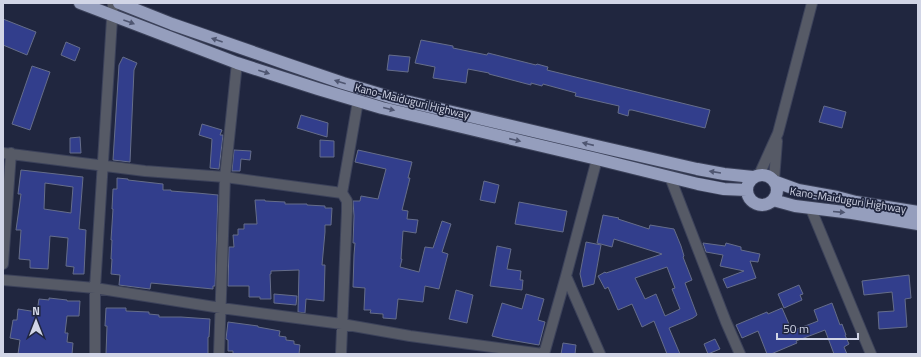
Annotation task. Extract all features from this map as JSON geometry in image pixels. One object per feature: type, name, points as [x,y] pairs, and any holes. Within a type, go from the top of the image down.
[{"type":"highway","name":"Kano-Maiduguri Highway","points":[[80,3],[237,63],[358,101],[445,123],[597,158],[698,184],[717,188],[747,190]]},
{"type":"highway","name":"Kano-Maiduguri Highway","points":[[119,3],[172,24],[280,62],[393,98],[697,169],[717,173],[756,176]]},
{"type":"highway","points":[[765,174],[770,176],[775,181],[778,187],[778,192],[769,204],[764,205],[754,203],[750,200],[747,185],[756,176],[765,174]]},
{"type":"highway","name":"Kano-Maiduguri Highway","points":[[775,181],[798,190],[856,202],[918,212]]},
{"type":"highway","name":"Kano-Maiduguri Highway","points":[[773,200],[811,209],[852,213],[918,224]]},
{"type":"street","points":[[95,354],[95,288],[112,3]]},
{"type":"street","points":[[775,181],[778,133],[812,3]]},
{"type":"street","points":[[219,354],[226,177],[237,63]]},
{"type":"street","points":[[341,354],[347,211],[347,201],[342,193],[358,101]]},
{"type":"street","points":[[756,176],[778,133]]},
{"type":"street","points":[[3,264],[7,153],[145,171],[226,177],[342,193]]},
{"type":"street","points":[[3,280],[95,288],[220,308],[342,324],[410,336],[543,354],[566,276],[597,158]]},
{"type":"street","points":[[670,177],[723,315],[740,354]]},
{"type":"street","points":[[811,209],[871,354]]},
{"type":"street","points":[[566,276],[600,354]]},
{"type":"building","points":[[3,19],[36,32],[27,55],[3,45]]},
{"type":"building","points":[[421,40],[453,46],[453,48],[487,55],[488,53],[537,64],[548,67],[547,70],[710,110],[705,128],[632,110],[629,110],[628,116],[618,113],[619,106],[575,96],[576,93],[543,84],[542,86],[531,83],[531,85],[489,73],[468,69],[466,83],[433,78],[435,67],[415,63]]},
{"type":"building","points":[[66,42],[80,48],[75,61],[61,55]]},
{"type":"building","points":[[389,55],[410,57],[408,72],[387,70]]},
{"type":"building","points":[[123,57],[137,63],[134,70],[130,162],[113,160],[119,65]]},
{"type":"building","points":[[32,66],[50,72],[30,130],[12,124]]},
{"type":"building","points":[[824,106],[846,112],[842,128],[819,122]]},
{"type":"building","points":[[301,115],[328,123],[327,137],[297,128]]},
{"type":"building","points":[[202,124],[222,130],[220,135],[223,135],[219,169],[210,168],[212,139],[199,135]]},
{"type":"building","points":[[80,137],[81,153],[70,153],[70,138]]},
{"type":"building","points":[[320,140],[334,141],[334,157],[320,157]]},
{"type":"building","points":[[234,150],[251,151],[250,160],[241,159],[240,171],[232,171]]},
{"type":"building","points":[[358,150],[412,162],[408,178],[410,178],[402,210],[408,211],[407,219],[418,220],[416,233],[403,231],[402,259],[400,267],[419,272],[425,247],[433,248],[442,221],[451,224],[442,252],[448,254],[439,289],[425,286],[423,302],[398,299],[396,319],[383,318],[383,314],[370,313],[371,310],[364,310],[365,288],[353,287],[355,243],[353,243],[353,201],[360,201],[361,196],[378,199],[386,169],[355,162]]},
{"type":"building","points":[[21,170],[83,177],[79,229],[86,230],[84,274],[73,274],[74,267],[66,266],[68,238],[50,236],[48,269],[30,268],[30,260],[19,259],[21,230],[16,230],[21,194],[18,194]],"holes":[[[45,183],[73,187],[71,213],[44,209]]]},
{"type":"building","points":[[117,178],[163,184],[163,190],[218,195],[215,286],[213,286],[213,289],[151,283],[150,289],[119,285],[120,275],[111,274],[113,189],[117,189]]},
{"type":"building","points":[[484,181],[499,185],[495,203],[480,200]]},
{"type":"building","points":[[255,200],[285,202],[285,204],[307,204],[332,208],[331,225],[325,225],[322,265],[325,265],[324,301],[306,299],[305,313],[298,312],[299,270],[271,271],[271,299],[249,297],[249,286],[228,286],[229,247],[234,247],[233,235],[238,235],[238,229],[244,229],[244,224],[257,224]]},
{"type":"building","points":[[519,202],[567,211],[563,232],[515,224]]},
{"type":"building","points":[[603,215],[619,218],[618,219],[649,229],[650,225],[674,229],[692,280],[685,283],[697,315],[669,328],[680,354],[667,354],[654,321],[642,327],[632,304],[618,310],[608,287],[605,289],[598,276],[605,272],[606,273],[662,254],[614,239],[612,247],[597,243]],"holes":[[[667,267],[675,288],[672,289],[680,309],[665,316],[656,294],[645,299],[635,278]]]},
{"type":"building","points":[[586,242],[601,245],[594,284],[583,287],[580,274]]},
{"type":"building","points":[[703,243],[725,246],[726,243],[741,247],[741,250],[760,254],[758,262],[750,261],[756,278],[727,288],[723,279],[744,271],[720,266],[723,255],[706,252]]},
{"type":"building","points":[[497,246],[511,249],[507,269],[521,271],[520,280],[523,280],[522,290],[490,286]]},
{"type":"building","points":[[909,275],[911,298],[905,299],[907,327],[879,329],[878,312],[894,311],[892,292],[864,295],[862,281]]},
{"type":"building","points":[[799,285],[803,294],[800,295],[802,300],[784,308],[778,294]]},
{"type":"building","points":[[456,290],[473,295],[467,323],[449,319]]},
{"type":"building","points":[[274,294],[297,296],[296,305],[274,303]]},
{"type":"building","points":[[526,294],[544,299],[538,320],[545,322],[539,345],[492,336],[502,303],[522,309]]},
{"type":"building","points":[[49,298],[67,301],[80,301],[79,316],[67,316],[65,333],[68,333],[67,342],[73,343],[72,354],[18,354],[20,340],[10,338],[13,320],[17,320],[18,309],[37,312],[39,299],[49,300]]},
{"type":"building","points":[[832,303],[849,344],[844,347],[847,354],[834,354],[825,330],[796,341],[797,343],[771,354],[767,354],[758,331],[742,338],[736,325],[767,312],[768,314],[782,308],[792,331],[818,321],[814,310]]},
{"type":"building","points":[[106,308],[126,308],[126,311],[149,312],[149,314],[159,315],[159,317],[210,319],[208,354],[106,354]]},
{"type":"building","points":[[228,322],[280,331],[279,336],[286,337],[286,340],[294,341],[294,344],[300,345],[299,354],[233,354],[233,351],[228,351],[228,340],[226,339]]},
{"type":"building","points":[[715,339],[720,349],[708,354],[704,344]]},
{"type":"building","points":[[563,343],[576,345],[575,354],[561,354]]}]
